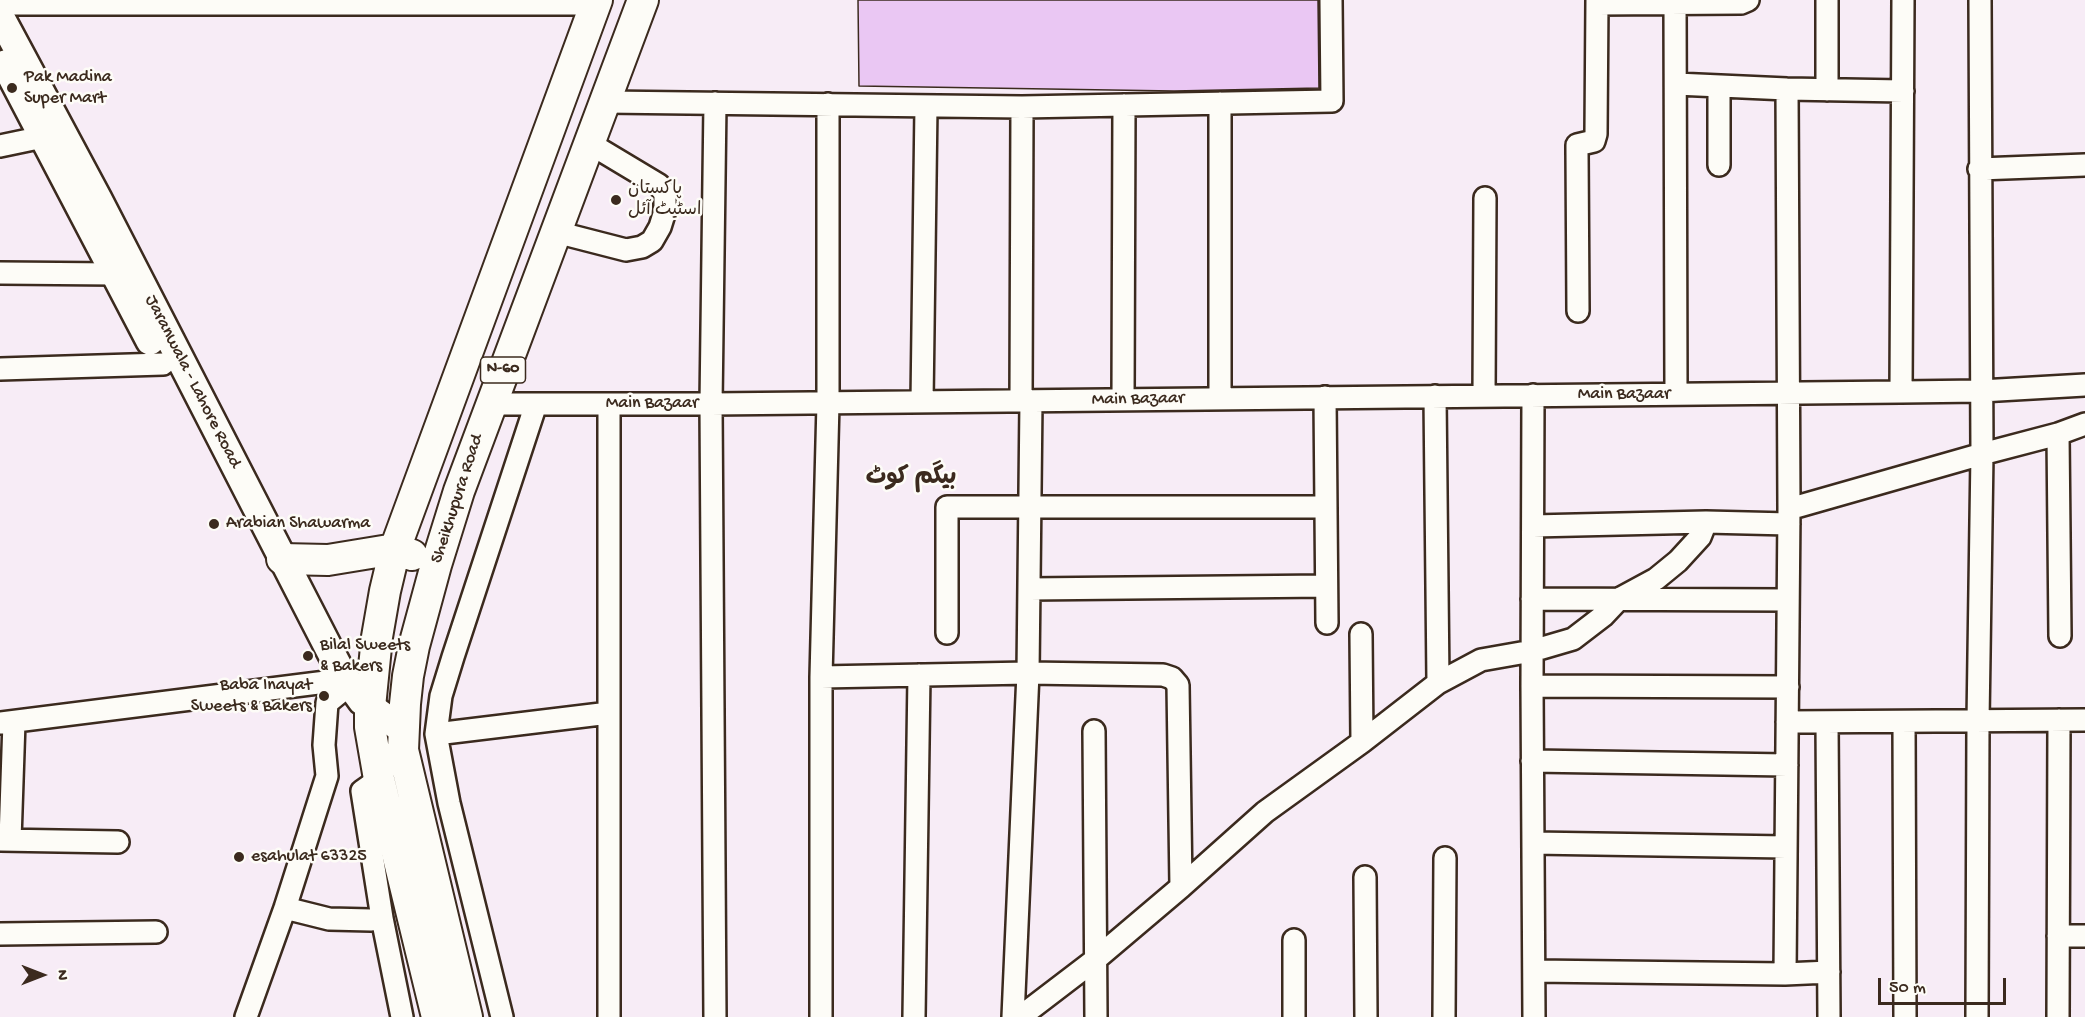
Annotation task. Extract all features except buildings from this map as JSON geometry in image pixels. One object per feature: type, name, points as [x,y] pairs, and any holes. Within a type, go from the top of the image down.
[{"type":"highway","name":"Sheikhupura Road","points":[[467,1017],[403,740],[408,676],[436,565],[459,491],[643,0]]},
{"type":"highway","name":"N-60","points":[[370,717],[377,637],[395,549],[596,2]]},
{"type":"highway","points":[[282,559],[328,561],[395,549],[436,565]]},
{"type":"highway","points":[[370,717],[379,779],[437,1017]]},
{"type":"main road","name":"Jaranwala - Lahore Road","points":[[0,16],[90,204],[282,559],[338,684]]},
{"type":"main road","name":"Jaranwala - Lahore Road","points":[[0,55],[43,137],[90,204],[115,274],[338,684],[370,717],[403,740]]},
{"type":"street","points":[[605,102],[1022,107],[1332,100],[1332,0]]},
{"type":"street","points":[[1578,311],[1576,150],[1577,145],[1594,141],[1596,134],[1597,2],[1741,3],[1748,0]]},
{"type":"street","points":[[1827,0],[1827,90]]},
{"type":"street","points":[[1901,392],[1903,0]]},
{"type":"street","points":[[1977,1017],[1982,454],[1980,0]]},
{"type":"street","points":[[0,4],[596,2]]},
{"type":"street","points":[[1675,2],[1676,394]]},
{"type":"street","points":[[1676,84],[1903,91]]},
{"type":"street","points":[[1719,86],[1719,165]]},
{"type":"street","points":[[1785,974],[1789,517],[1787,89]]},
{"type":"street","points":[[715,103],[711,404],[716,1017]]},
{"type":"street","points":[[1220,103],[1220,399]]},
{"type":"street","points":[[821,1017],[821,676],[828,403],[828,104]]},
{"type":"street","points":[[1124,105],[1124,400]]},
{"type":"street","points":[[922,402],[926,106]]},
{"type":"street","points":[[1013,1017],[1028,673],[1030,507],[1026,401],[1022,107]]},
{"type":"street","points":[[0,146],[43,137]]},
{"type":"street","points":[[556,232],[626,250],[642,247],[652,241],[660,226],[665,211],[664,194],[659,185],[589,143]]},
{"type":"street","points":[[1979,169],[2085,165]]},
{"type":"street","points":[[1484,396],[1485,198]]},
{"type":"street","points":[[0,273],[115,274]]},
{"type":"street","points":[[0,369],[163,364]]},
{"type":"street","name":"Main Bazaar","points":[[491,404],[711,404],[1901,392],[1981,391],[2085,385]]},
{"type":"street","points":[[1533,395],[1534,1017]]},
{"type":"street","points":[[1435,396],[1438,683]]},
{"type":"street","points":[[1325,398],[1327,623]]},
{"type":"street","points":[[502,1017],[449,803],[436,734],[441,696],[536,404]]},
{"type":"street","points":[[609,404],[609,1017]]},
{"type":"street","points":[[1533,526],[1706,522],[1789,517],[1982,454],[2058,434],[2085,424]]},
{"type":"street","points":[[2058,434],[2060,636]]},
{"type":"street","points":[[947,633],[947,507],[1326,507]]},
{"type":"street","points":[[1020,1017],[1096,959],[1265,812],[1362,742],[1438,683],[1481,660],[1532,651],[1573,639],[1619,599],[1656,579],[1678,561],[1700,537],[1706,522]]},
{"type":"street","points":[[1029,589],[1326,586]]},
{"type":"street","points":[[1532,599],[1788,600]]},
{"type":"street","points":[[1361,633],[1362,742]]},
{"type":"street","points":[[821,676],[1028,673],[1163,675],[1172,678],[1178,685],[1181,887]]},
{"type":"street","points":[[914,1017],[919,675]]},
{"type":"street","points":[[118,842],[5,840],[7,722],[338,684]]},
{"type":"street","points":[[246,1017],[285,908],[327,776],[324,745],[327,703],[338,684]]},
{"type":"street","points":[[1532,686],[1788,687]]},
{"type":"street","points":[[436,734],[609,713]]},
{"type":"street","points":[[2058,1017],[2059,720]]},
{"type":"street","points":[[1787,722],[2085,720]]},
{"type":"street","points":[[1904,722],[1905,1017]]},
{"type":"street","points":[[1827,723],[1829,1017]]},
{"type":"street","points":[[1094,731],[1096,1017]]},
{"type":"street","points":[[1532,761],[1787,765]]},
{"type":"street","points":[[379,779],[362,791],[382,918],[402,1017]]},
{"type":"street","points":[[1533,843],[1786,847]]},
{"type":"street","points":[[1444,1017],[1445,858]]},
{"type":"street","points":[[1365,877],[1366,1017]]},
{"type":"street","points":[[285,908],[329,919],[382,918]]},
{"type":"street","points":[[0,934],[156,932]]},
{"type":"street","points":[[2058,936],[2085,936]]},
{"type":"street","points":[[1294,940],[1294,1017]]},
{"type":"street","points":[[1534,971],[1785,974],[1829,972]]},
{"type":"place","name":"Pak Madina Super Mart","points":[[12,88]]},
{"type":"place","name":"پاکستان اسٹیٹ آئل","points":[[616,200]]},
{"type":"place","name":"Arabian Shawarma","points":[[214,524]]},
{"type":"place","name":"Bilal Sweets & Bakers","points":[[308,656]]},
{"type":"place","name":"Baba Inayat Sweets & Bakers","points":[[324,696]]},
{"type":"place","name":"esahulat 63325","points":[[239,857]]},
{"type":"district","name":"بیگم کوٹ","points":[[911,479]]}]
